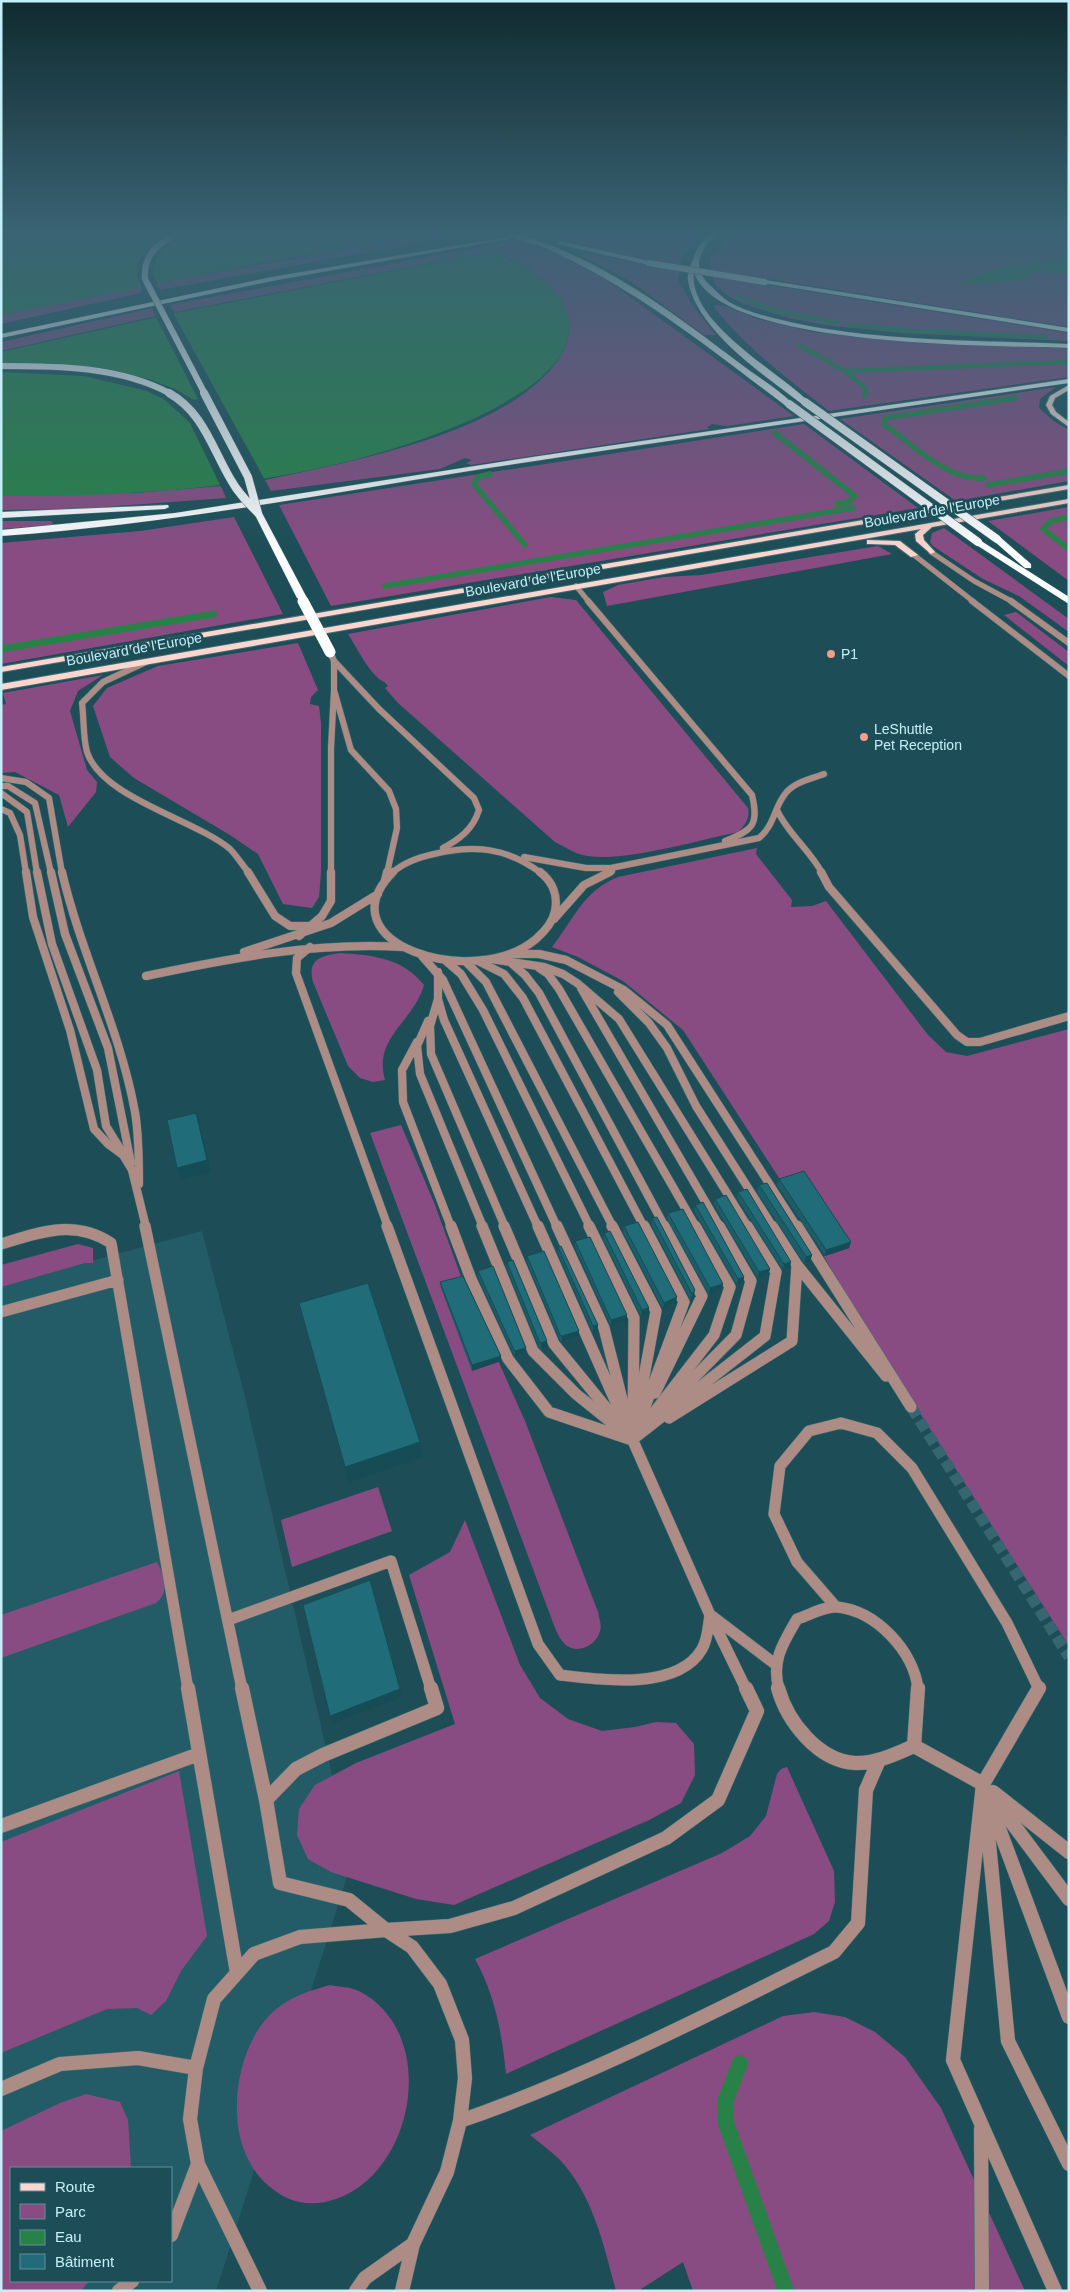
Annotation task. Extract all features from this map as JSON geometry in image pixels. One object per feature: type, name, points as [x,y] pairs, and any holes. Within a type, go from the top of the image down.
[{"type":"highway","points":[[177,341],[248,477],[258,513],[332,657]]},
{"type":"highway","points":[[702,341],[978,542],[1069,601]]},
{"type":"highway","points":[[732,341],[752,361],[805,402],[997,539],[1046,585]]},
{"type":"highway","points":[[957,341],[1069,346]]},
{"type":"highway","points":[[1,366],[52,367],[103,372],[141,381],[174,396],[195,413],[231,481],[258,513]]},
{"type":"highway","points":[[1,534],[141,520],[464,470],[1069,381]]},
{"type":"highway","points":[[1,515],[70,514],[193,505],[464,470]]},
{"type":"main road","points":[[1069,387],[1052,397],[1049,405],[1054,413],[1069,425]]},
{"type":"main road","name":"Boulevard de l'Europe","points":[[1,670],[1069,487]]},
{"type":"main road","name":"Boulevard de l'Europe","points":[[1,686],[1069,501]]},
{"type":"main road","points":[[931,552],[920,541],[919,534],[933,524]]},
{"type":"main road","points":[[655,573],[728,566],[881,541],[897,543],[914,555]]},
{"type":"lane","points":[[931,552],[974,581],[1012,601],[1069,644]]},
{"type":"lane","points":[[914,555],[1069,676]]},
{"type":"lane","points":[[576,586],[752,795],[757,817],[754,826],[745,834],[716,845]]},
{"type":"lane","points":[[298,936],[312,926],[328,908],[333,889],[331,748],[334,690],[332,657]]},
{"type":"lane","points":[[216,961],[298,936],[343,918],[364,906],[378,894],[385,882],[402,866],[454,843],[471,826],[479,810],[474,798],[379,709],[332,657]]},
{"type":"lane","points":[[151,660],[112,676],[92,689],[82,703],[87,752],[97,772],[128,794],[210,836],[231,850],[250,874],[275,916],[290,926],[312,926]]},
{"type":"lane","points":[[334,690],[351,750],[389,791],[396,809],[397,828],[385,882]]},
{"type":"lane","points":[[509,958],[533,941],[584,884],[602,874],[621,867],[716,845],[759,838],[769,832],[785,794],[800,782],[824,774]]},
{"type":"lane","points":[[1,778],[26,782],[49,798],[54,835],[72,909],[110,1019],[134,1106],[141,1158],[138,1195]]},
{"type":"lane","points":[[1,786],[8,786],[34,803],[65,934],[108,1048],[132,1170],[266,1800],[280,1883],[349,1900],[386,1930],[412,1947],[440,1984],[462,2040],[465,2078],[460,2121],[447,2172],[413,2244],[402,2291]]},
{"type":"lane","points":[[1,793],[27,812],[37,874],[52,944],[97,1070],[106,1126],[132,1170]]},
{"type":"lane","points":[[1,809],[10,812],[20,835],[33,917],[70,1030],[94,1129],[108,1144],[124,1155]]},
{"type":"lane","points":[[777,810],[784,825],[817,864],[829,886],[956,1035],[967,1042],[980,1042],[1069,1016]]},
{"type":"lane","points":[[439,851],[482,848],[586,868],[621,867]]},
{"type":"lane","points":[[510,854],[536,868],[553,888],[556,906],[549,924]]},
{"type":"lane","points":[[378,894],[376,910],[381,926],[403,947],[422,956],[446,961],[466,962],[539,954],[566,960],[602,978],[637,999],[667,1026],[680,1042],[911,1408],[797,1265],[696,1106],[668,1048],[635,1008],[602,978]]},
{"type":"lane","points":[[146,976],[216,961],[310,947],[346,944],[403,947]]},
{"type":"lane","points":[[310,947],[296,958],[296,972],[538,1644],[560,1675],[600,1680],[637,1680],[680,1670],[701,1651],[710,1615]]},
{"type":"lane","points":[[422,956],[438,972],[604,1328],[632,1440]]},
{"type":"lane","points":[[509,958],[550,968],[577,983],[606,1006],[629,1032],[776,1272],[764,1336],[632,1440]]},
{"type":"lane","points":[[509,958],[539,993],[702,1296],[632,1440]]},
{"type":"lane","points":[[446,961],[464,978],[483,1010],[634,1318],[632,1440]]},
{"type":"lane","points":[[478,961],[504,972],[523,998],[684,1302],[632,1440]]},
{"type":"lane","points":[[466,962],[486,982],[492,993],[656,1311],[632,1440]]},
{"type":"lane","points":[[535,965],[548,974],[559,989],[730,1287],[714,1335],[632,1440]]},
{"type":"lane","points":[[260,2291],[198,2164],[190,2119],[196,2068],[214,1999],[254,1954],[300,1937],[450,1926],[514,1908],[666,1838],[718,1800],[757,1711],[710,1615],[587,1334],[450,1034],[438,999],[438,972]]},
{"type":"lane","points":[[577,983],[751,1280],[736,1335],[632,1440]]},
{"type":"lane","points":[[438,999],[417,1042],[403,1064],[400,1076],[403,1102],[471,1279],[508,1359],[550,1412],[632,1440]]},
{"type":"lane","points":[[431,1015],[428,1041],[436,1069],[554,1344],[632,1440]]},
{"type":"lane","points":[[417,1042],[415,1052],[420,1074],[533,1351],[576,1394],[632,1440]]},
{"type":"lane","points":[[1,1244],[43,1232],[77,1228],[105,1238],[112,1243],[237,1973]]},
{"type":"lane","points":[[632,1440],[792,1341],[797,1265]]},
{"type":"lane","points":[[1,1312],[118,1280]]},
{"type":"lane","points":[[914,1746],[918,1703],[914,1670],[893,1638],[866,1616],[836,1607],[797,1562],[774,1514],[780,1466],[809,1431],[841,1423],[877,1433],[912,1468],[1007,1624],[1039,1689],[983,1784],[953,2060],[1054,2291]]},
{"type":"lane","points":[[228,1620],[391,1561],[437,1708],[322,1755],[296,1769],[266,1800]]},
{"type":"lane","points":[[836,1607],[797,1619],[775,1664],[780,1698],[803,1734],[828,1756],[854,1764],[879,1760],[914,1746]]},
{"type":"lane","points":[[710,1615],[775,1664]]},
{"type":"lane","points":[[914,1746],[983,1784],[1069,1852]]},
{"type":"lane","points":[[1,1826],[199,1754]]},
{"type":"lane","points":[[460,2121],[501,2107],[566,2080],[834,1952],[858,1923],[866,1790],[879,1760]]},
{"type":"lane","points":[[983,1784],[1069,1899]]},
{"type":"lane","points":[[983,1784],[1069,2017]]},
{"type":"lane","points":[[983,1784],[1008,2042],[1069,2164]]},
{"type":"lane","points":[[1,2089],[60,2064],[138,2058],[196,2068]]},
{"type":"lane","points":[[981,2123],[982,2291]]},
{"type":"lane","points":[[172,2231],[198,2164]]},
{"type":"lane","points":[[361,2284],[413,2244]]},
{"type":"lane","points":[[119,2291],[131,2282]]},
{"type":"shaded area","points":[[202,1231],[245,1397],[352,1861],[216,2291],[1,2291],[1,1285]]},
{"type":"green space","points":[[6,341],[45,341],[1,351],[1,342]]},
{"type":"green space","points":[[567,341],[691,341],[794,416],[727,426],[712,424],[707,427],[709,429],[471,465],[466,463],[472,460],[465,458],[440,469],[271,491],[265,480],[386,452],[432,438],[475,421],[514,401],[545,376],[565,347]]},
{"type":"green space","points":[[745,341],[938,341],[1069,348],[1069,377],[829,411],[783,375]]},
{"type":"green space","points":[[1056,387],[1040,399],[1039,408],[1055,422],[1069,430],[1069,481],[956,501],[840,419]]},
{"type":"green space","points":[[804,424],[918,508],[331,606],[279,505]]},
{"type":"green space","points":[[221,486],[226,498],[76,509],[1,510],[1,494],[134,493]]},
{"type":"green space","points":[[1069,507],[1069,581],[988,521]]},
{"type":"green space","points":[[234,517],[283,614],[1,664],[1,543],[140,531]]},
{"type":"green space","points":[[1,521],[51,521],[54,525],[1,529]]},
{"type":"green space","points":[[944,528],[1069,619],[1069,632],[1019,596],[983,579],[933,546],[930,542],[932,533]]},
{"type":"green space","points":[[878,546],[892,554],[607,606],[603,592],[618,585],[664,577],[701,575]]},
{"type":"green space","points":[[551,597],[576,600],[748,808],[746,822],[738,832],[638,854],[599,857],[583,855],[572,851],[555,842],[398,703],[385,688],[388,686],[387,684],[378,678],[370,668],[348,634]]},
{"type":"green space","points":[[1016,612],[1069,652],[1069,666],[1004,615]]},
{"type":"green space","points":[[298,643],[318,690],[311,697],[310,704],[319,706],[321,723],[321,872],[319,897],[312,908],[283,904],[258,854],[230,835],[134,778],[110,757],[93,706],[107,688],[158,666]]},
{"type":"green space","points":[[103,675],[78,691],[70,711],[87,770],[97,782],[96,792],[68,827],[59,795],[15,772],[1,773],[1,705],[6,704],[3,693]]},
{"type":"green space","points":[[757,848],[756,854],[792,900],[791,907],[812,906],[826,901],[928,1035],[946,1052],[967,1056],[1069,1029],[1069,1646],[855,1312],[824,1256],[849,1248],[783,1184],[683,1030],[623,981],[578,957],[552,947],[588,898],[606,883],[618,877]]},
{"type":"green space","points":[[340,953],[376,957],[397,964],[416,976],[424,985],[412,1010],[389,1041],[384,1052],[385,1080],[373,1082],[360,1078],[348,1066],[313,982],[312,968],[317,960]]},
{"type":"green space","points":[[401,1125],[435,1205],[463,1282],[525,1421],[598,1612],[601,1624],[598,1637],[584,1648],[578,1649],[568,1646],[560,1639],[555,1628],[370,1133]]},
{"type":"green space","points":[[78,1244],[93,1248],[93,1263],[85,1263],[1,1287],[1,1265]]},
{"type":"green space","points":[[378,1487],[392,1531],[292,1567],[281,1520]]},
{"type":"green space","points":[[465,1520],[520,1665],[540,1698],[568,1719],[602,1731],[656,1722],[676,1723],[694,1744],[695,1775],[681,1803],[649,1820],[454,1905],[416,1899],[331,1872],[308,1859],[297,1835],[299,1809],[315,1785],[356,1763],[455,1724],[409,1575],[450,1552]]},
{"type":"green space","points":[[157,1562],[164,1578],[165,1589],[156,1603],[1,1658],[1,1615]]},
{"type":"green space","points":[[787,1767],[834,1871],[835,1902],[829,1921],[814,1934],[506,2074],[493,2000],[475,1959],[722,1853],[750,1836],[766,1816],[777,1774],[781,1769]]},
{"type":"green space","points":[[179,1771],[207,1936],[181,1971],[166,2001],[151,2015],[137,2008],[107,2009],[1,2053],[1,1842]]},
{"type":"green space","points":[[330,1985],[359,1991],[385,2011],[401,2037],[408,2068],[408,2101],[399,2132],[384,2161],[363,2184],[336,2199],[317,2203],[304,2203],[291,2200],[271,2188],[251,2165],[239,2133],[237,2095],[245,2057],[263,2023],[275,2010],[288,2001]]},
{"type":"green space","points":[[814,2012],[845,2017],[875,2032],[905,2057],[941,2108],[1025,2291],[693,2291],[683,2262],[638,2291],[616,2291],[596,2222],[581,2189],[560,2160],[530,2135],[783,2016]]},
{"type":"green space","points":[[86,2094],[120,2102],[128,2120],[131,2167],[10,2167],[10,2282],[88,2282],[81,2291],[1,2291],[1,2131],[60,2103]]},
{"type":"water","points":[[50,341],[567,341],[554,364],[536,382],[504,403],[450,429],[359,459],[258,480],[207,487],[52,496],[1,496],[1,352]]},
{"type":"pier","points":[[168,341],[188,341],[265,480],[221,487],[190,423],[165,400],[147,391],[84,376],[1,372],[1,364],[97,368],[149,379],[177,390],[194,400],[198,399]]},
{"type":"building","points":[[196,1113],[207,1160],[177,1168],[167,1120]]},
{"type":"building","points":[[804,1171],[851,1242],[826,1250],[779,1179]]},
{"type":"building","points":[[767,1183],[812,1255],[806,1257],[759,1185]]},
{"type":"building","points":[[747,1189],[791,1262],[784,1264],[738,1192]]},
{"type":"building","points":[[726,1195],[770,1269],[759,1272],[715,1199]]},
{"type":"building","points":[[703,1202],[744,1277],[738,1279],[695,1205]]},
{"type":"building","points":[[683,1209],[723,1284],[710,1288],[668,1213]]},
{"type":"building","points":[[657,1217],[695,1290],[692,1294],[652,1218]]},
{"type":"building","points":[[638,1222],[677,1297],[664,1303],[624,1226]]},
{"type":"building","points":[[610,1231],[649,1308],[642,1310],[604,1233]]},
{"type":"building","points":[[590,1237],[627,1315],[611,1320],[575,1241]]},
{"type":"building","points":[[561,1246],[598,1325],[593,1326],[558,1247]]},
{"type":"building","points":[[544,1251],[579,1331],[560,1335],[527,1256]]},
{"type":"building","points":[[513,1260],[547,1341],[541,1343],[539,1341],[507,1262]]},
{"type":"building","points":[[493,1266],[526,1348],[514,1350],[478,1271]]},
{"type":"building","points":[[463,1276],[501,1356],[472,1365],[440,1282]]},
{"type":"building","points":[[368,1283],[420,1442],[345,1467],[299,1303]]},
{"type":"building","points":[[370,1580],[400,1689],[330,1716],[303,1605]]},
{"type":"waterway","points":[[799,345],[845,371]]},
{"type":"waterway","points":[[845,371],[1069,362]]},
{"type":"waterway","points":[[845,371],[866,389],[865,394]]},
{"type":"waterway","points":[[984,478],[957,474],[944,468],[918,451],[884,424],[885,418],[1016,398]]},
{"type":"waterway","points":[[775,433],[855,496],[848,502],[837,504]]},
{"type":"waterway","points":[[988,485],[1069,471]]},
{"type":"waterway","points":[[490,474],[478,477],[474,484],[525,545]]},
{"type":"waterway","points":[[385,586],[853,508]]},
{"type":"waterway","points":[[1069,517],[1051,521],[1043,529],[1069,549]]},
{"type":"waterway","points":[[1,649],[214,614]]},
{"type":"waterway","points":[[740,2063],[725,2102],[726,2123],[786,2291]]},
{"type":"tunnel","points":[[911,1407],[1069,1657]]},
{"type":"place","name":"P1","points":[[831,654]]},
{"type":"place","name":"LeShuttle Pet Reception","points":[[864,737]]}]
